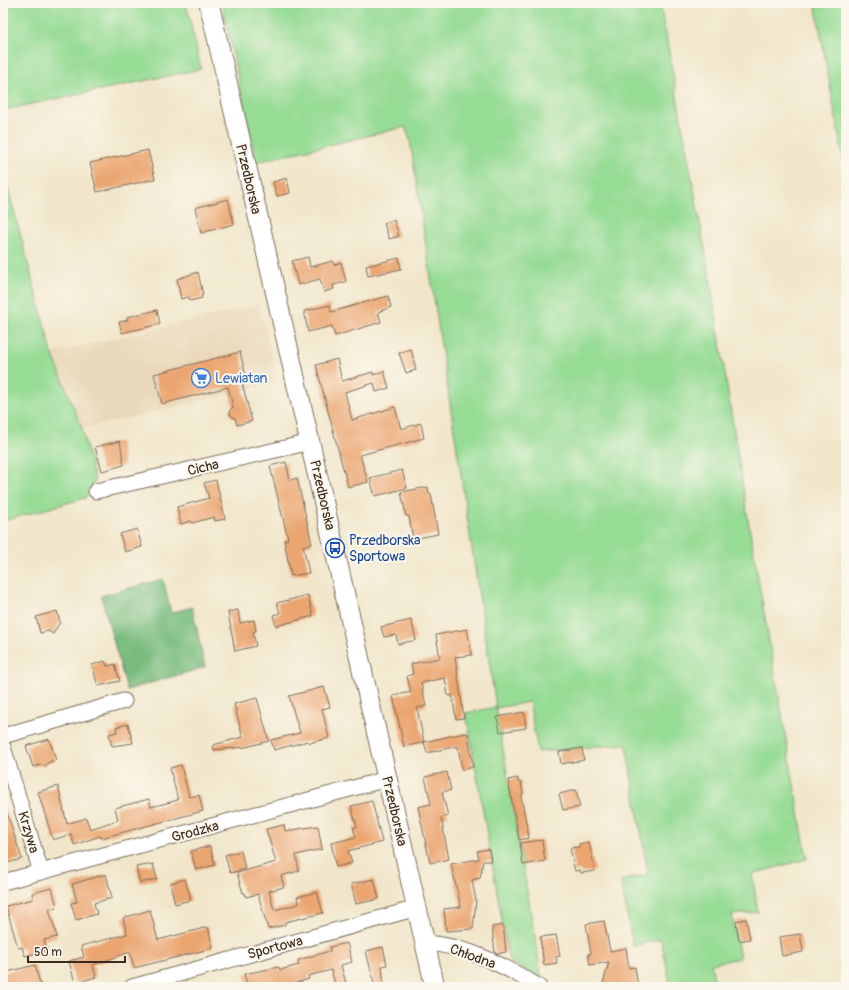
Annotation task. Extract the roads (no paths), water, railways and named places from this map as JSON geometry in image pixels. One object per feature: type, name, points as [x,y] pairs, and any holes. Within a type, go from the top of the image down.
[{"type":"main road","name":"Przedborska","points":[[209,3],[435,987]]},
{"type":"street","name":"Cicha","points":[[96,491],[311,442]]},
{"type":"street","points":[[3,736],[124,701]]},
{"type":"street","name":"Krzywa","points":[[3,747],[41,872]]},
{"type":"street","name":"Grodzka","points":[[3,882],[387,780]]},
{"type":"street","name":"Sportowa","points":[[132,987],[417,908]]},
{"type":"street","name":"Chłodna","points":[[425,943],[442,944],[484,958],[539,987]]},
{"type":"place","name":"Lewiatan","points":[[201,378]]},
{"type":"place","name":"Przedborska Sportowa","points":[[335,548]]}]
